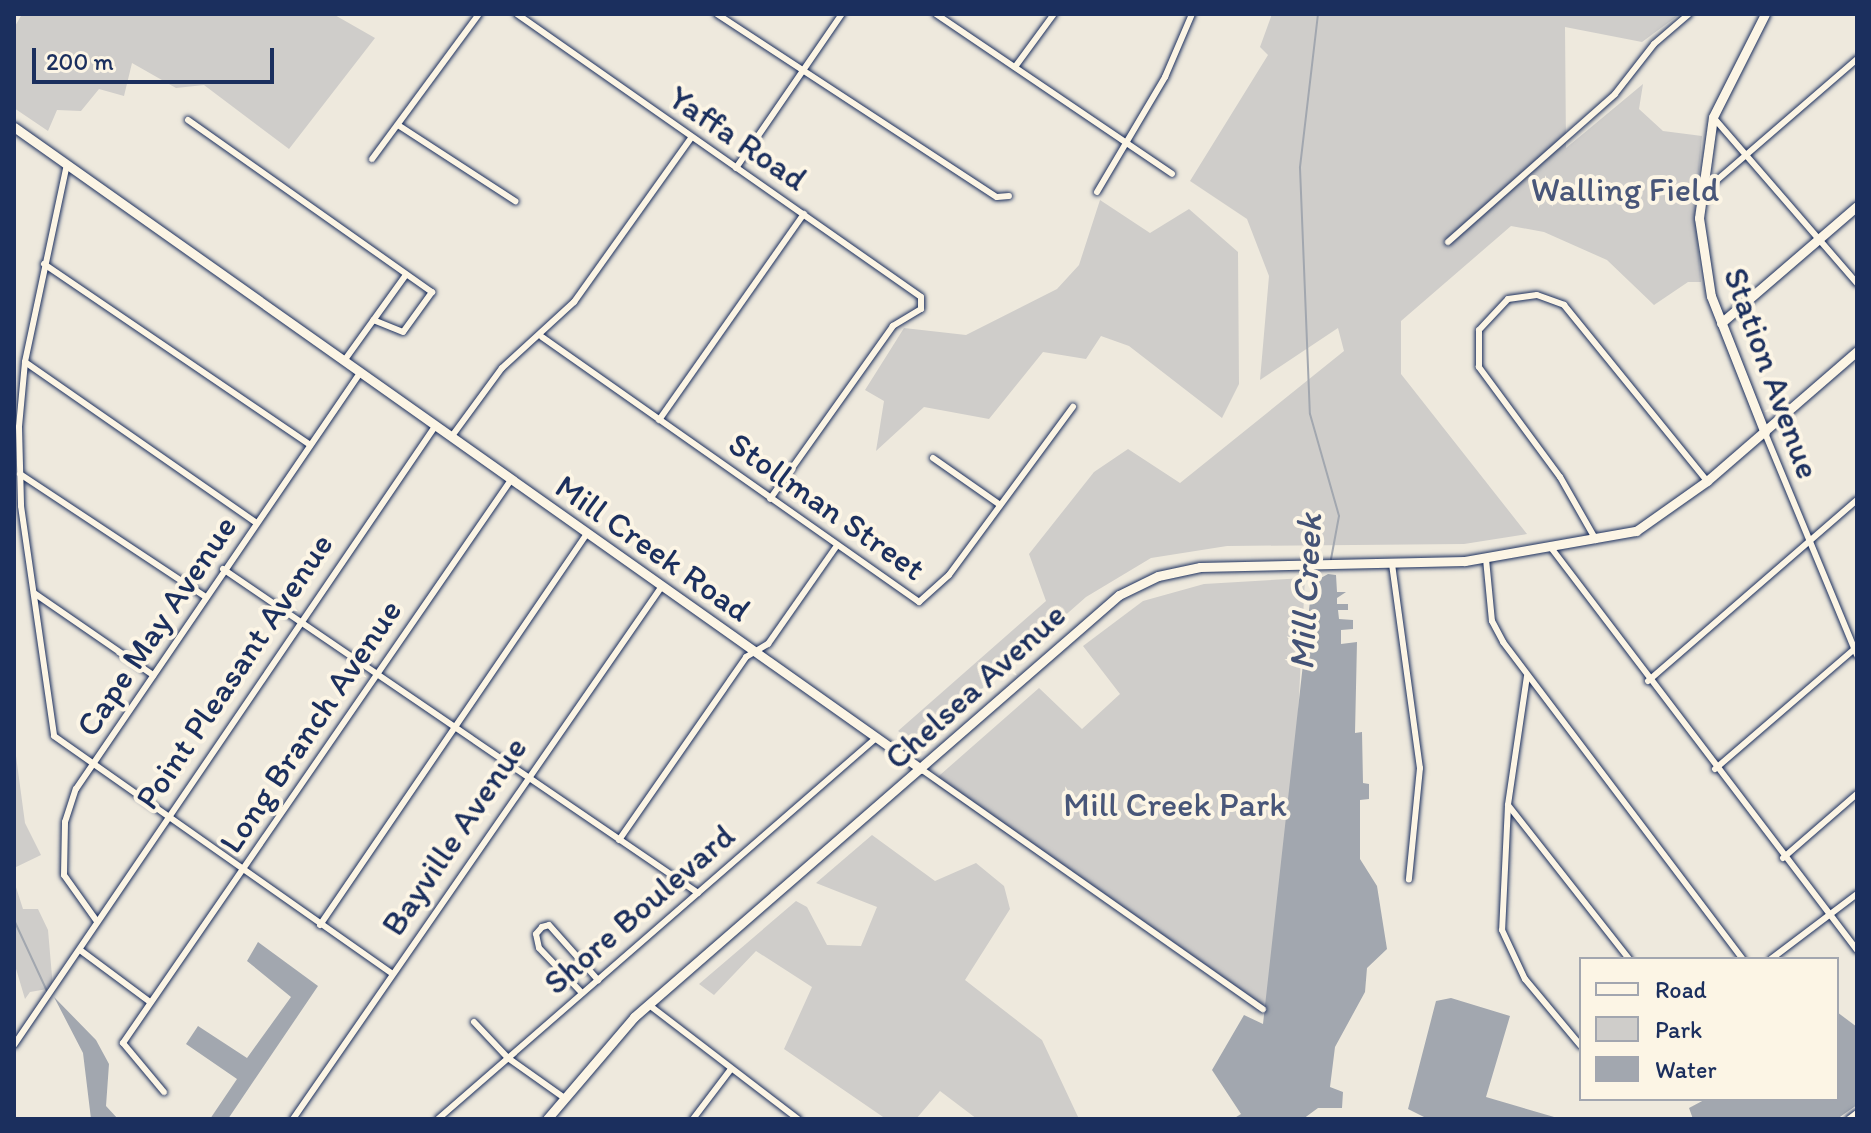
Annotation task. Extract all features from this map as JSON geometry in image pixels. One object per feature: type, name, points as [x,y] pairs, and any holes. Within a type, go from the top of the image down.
[{"type":"main road","name":"Station Avenue","points":[[1765,14],[1713,117],[1701,194],[1701,250],[1721,323],[1765,433]]},
{"type":"main road","name":"Mill Creek Road","points":[[14,127],[921,769]]},
{"type":"main road","points":[[1721,323],[1857,206]]},
{"type":"main road","name":"Chelsea Avenue","points":[[547,1119],[563,1097],[649,1005],[1088,620],[1139,583],[1221,564],[1392,564],[1486,559],[1596,541],[1648,525],[1765,433],[1857,351]]},
{"type":"street","points":[[372,159],[479,14]]},
{"type":"street","name":"Yaffa Road","points":[[517,14],[915,291],[921,309],[893,326],[770,499]]},
{"type":"street","points":[[717,14],[997,197],[1009,196]]},
{"type":"street","points":[[736,168],[842,14]]},
{"type":"street","points":[[936,14],[1172,174]]},
{"type":"street","points":[[1015,67],[1054,14]]},
{"type":"street","points":[[1097,192],[1165,77],[1192,14]]},
{"type":"street","points":[[1448,242],[1615,94],[1654,44],[1689,14]]},
{"type":"street","points":[[1701,194],[1857,59]]},
{"type":"street","points":[[1713,117],[1857,283]]},
{"type":"street","points":[[188,120],[405,276],[432,292],[403,332],[373,320]]},
{"type":"street","points":[[398,125],[515,201]]},
{"type":"street","points":[[452,436],[502,368],[542,337],[574,302],[691,138]]},
{"type":"street","points":[[67,164],[25,362],[20,474],[54,736],[241,873],[391,973]]},
{"type":"street","points":[[659,420],[804,214]]},
{"type":"street","points":[[44,264],[310,445]]},
{"type":"street","points":[[344,361],[405,276]]},
{"type":"street","points":[[1596,541],[1475,357],[1479,330],[1508,299],[1537,295],[1564,305],[1707,481]]},
{"type":"street","name":"Stollman Street","points":[[542,337],[836,547],[919,602],[949,575],[1073,407]]},
{"type":"street","points":[[25,362],[257,523]]},
{"type":"street","name":"Cape May Avenue","points":[[96,920],[64,875],[70,801],[204,596],[360,373]]},
{"type":"street","name":"Point Pleasant Avenue","points":[[14,1045],[165,818],[436,425]]},
{"type":"street","name":"Station Avenue","points":[[1765,433],[1856,651]]},
{"type":"street","points":[[933,458],[1000,505]]},
{"type":"street","points":[[20,474],[204,596]]},
{"type":"street","name":"Long Branch Avenue","points":[[164,1092],[124,1050],[150,1002],[511,480]]},
{"type":"street","points":[[1648,681],[1857,500]]},
{"type":"street","points":[[320,925],[587,533]]},
{"type":"street","points":[[619,840],[746,657],[756,653],[836,547]]},
{"type":"street","points":[[1552,549],[1826,917],[1857,950]]},
{"type":"street","points":[[1486,559],[1492,621],[1527,676],[1741,957]]},
{"type":"street","points":[[1392,564],[1420,768],[1409,879]]},
{"type":"street","points":[[223,569],[698,893]]},
{"type":"street","name":"Bayville Avenue","points":[[293,1119],[525,777],[662,586]]},
{"type":"street","points":[[34,593],[153,675]]},
{"type":"street","points":[[1715,769],[1856,651]]},
{"type":"street","points":[[1527,676],[1508,805],[1502,886],[1508,949],[1579,1043]]},
{"type":"street","name":"Shore Boulevard","points":[[438,1119],[876,738]]},
{"type":"street","name":"Mill Creek Road","points":[[921,769],[1263,1009]]},
{"type":"street","points":[[1783,858],[1857,794]]},
{"type":"street","points":[[1508,805],[1627,957]]},
{"type":"street","points":[[1774,957],[1857,894]]},
{"type":"street","points":[[582,993],[539,948],[536,934],[542,927],[549,925],[598,980]]},
{"type":"street","points":[[80,950],[150,1002]]},
{"type":"street","points":[[649,1005],[798,1119]]},
{"type":"street","points":[[474,1022],[508,1058],[563,1097]]},
{"type":"street","points":[[693,1119],[731,1069]]},
{"type":"street","points":[[1849,1119],[1857,1113]]},
{"type":"green space","points":[[22,14],[333,14],[375,38],[289,149],[204,85],[176,88],[132,63],[124,96],[99,89],[81,111],[57,110],[48,131],[14,108],[14,28]]},
{"type":"green space","name":"Walling Field","points":[[1272,14],[1680,14],[1642,42],[1565,27],[1566,148],[1643,84],[1639,109],[1663,131],[1702,136],[1695,214],[1701,282],[1688,282],[1654,305],[1607,260],[1544,232],[1511,226],[1401,321],[1401,374],[1527,534],[1464,544],[1227,546],[1151,558],[1086,597],[918,745],[898,731],[1046,601],[1029,554],[1094,472],[1128,449],[1180,483],[1344,351],[1338,328],[1260,380],[1269,276],[1247,219],[1190,181],[1268,55],[1260,47]]},
{"type":"green space","points":[[1100,200],[1150,233],[1189,209],[1238,252],[1239,384],[1222,418],[1129,346],[1101,336],[1086,359],[1043,352],[989,419],[924,407],[876,451],[884,401],[865,390],[904,328],[966,335],[1057,289],[1079,265]]},
{"type":"green space","name":"Mill Creek Park","points":[[1305,578],[1288,916],[1268,1015],[932,782],[1039,688],[1082,729],[1120,694],[1083,646],[1143,601],[1204,584]]},
{"type":"green space","points":[[14,741],[25,823],[41,855],[14,868]]},
{"type":"green space","points":[[872,835],[935,881],[976,863],[1004,886],[1010,909],[965,980],[1042,1040],[1079,1119],[977,1119],[940,1091],[916,1119],[886,1119],[784,1049],[812,987],[756,951],[714,995],[699,984],[796,901],[807,907],[827,945],[861,946],[877,907],[816,883]]},
{"type":"green space","points":[[14,881],[23,909],[38,909],[48,930],[53,988],[30,992],[25,999],[14,962]]},
{"type":"water","points":[[1328,574],[1336,575],[1337,592],[1346,592],[1337,598],[1337,604],[1348,604],[1348,610],[1338,610],[1339,619],[1353,620],[1353,629],[1341,630],[1341,644],[1357,642],[1355,733],[1362,732],[1363,783],[1369,784],[1369,799],[1360,800],[1360,859],[1377,886],[1387,949],[1367,968],[1365,992],[1335,1047],[1330,1087],[1343,1092],[1342,1108],[1318,1108],[1303,1119],[1233,1119],[1241,1114],[1212,1070],[1244,1015],[1263,1024],[1312,583]]},
{"type":"water","points":[[258,942],[318,986],[228,1119],[210,1119],[237,1079],[186,1044],[198,1026],[247,1058],[291,997],[247,961]]},
{"type":"water","points":[[54,997],[96,1040],[109,1064],[106,1106],[118,1119],[91,1119],[83,1053]]},
{"type":"water","points":[[1451,998],[1510,1016],[1486,1097],[1561,1119],[1428,1119],[1408,1109],[1436,1001]]},
{"type":"water","points":[[1839,1014],[1857,1027],[1857,1105],[1837,1119],[1693,1119],[1689,1108],[1702,1101],[1839,1101]]},
{"type":"waterway","name":"Mill Creek","points":[[1318,14],[1300,168],[1310,414],[1339,516],[1331,559]]},
{"type":"waterway","points":[[14,920],[47,991]]}]
